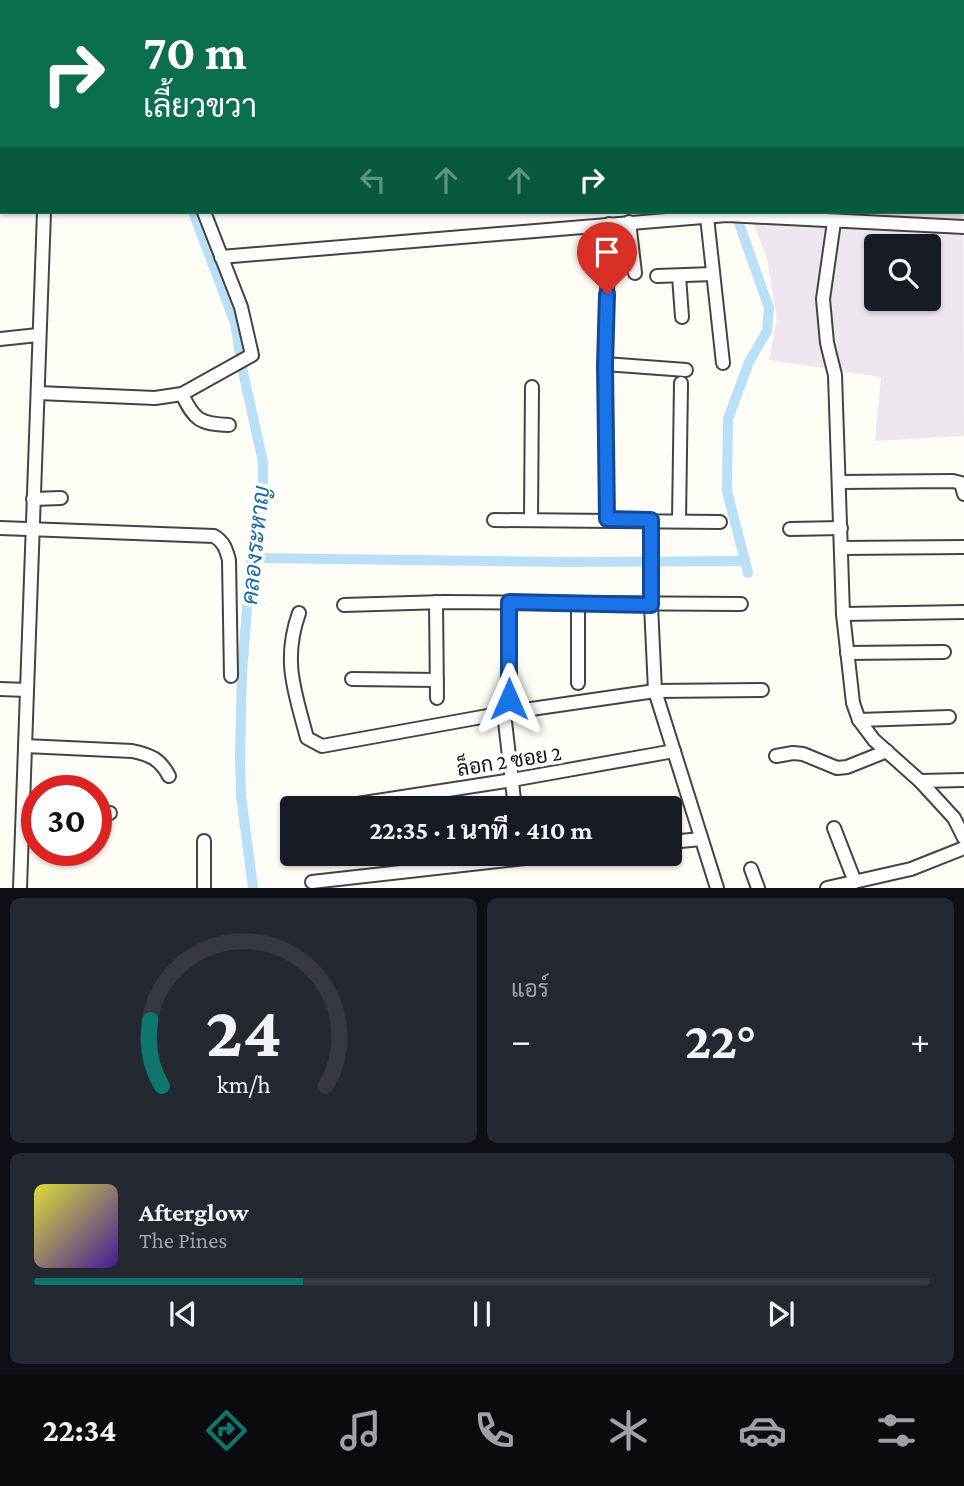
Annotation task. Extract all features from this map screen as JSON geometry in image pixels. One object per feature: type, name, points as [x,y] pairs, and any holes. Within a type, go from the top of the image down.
[{"type":"street","points":[[23,775],[44,214]]},
{"type":"street","points":[[37,393],[155,398],[182,394],[252,355],[233,285],[205,214]]},
{"type":"street","points":[[919,225],[921,214]]},
{"type":"street","points":[[943,214],[946,226]]},
{"type":"street","points":[[221,257],[727,215],[964,228]]},
{"type":"street","points":[[707,217],[723,363]]},
{"type":"street","points":[[629,222],[635,273]]},
{"type":"street","points":[[834,222],[823,299],[827,343],[835,374],[843,614],[850,692],[859,720],[874,740],[920,781],[954,818],[964,838]]},
{"type":"street","points":[[607,519],[605,365],[609,224]]},
{"type":"street","points":[[657,276],[713,274]]},
{"type":"street","points":[[678,276],[682,317]]},
{"type":"street","points":[[0,339],[38,335]]},
{"type":"street","points":[[605,365],[684,377],[679,521]]},
{"type":"street","points":[[531,519],[532,387]]},
{"type":"street","points":[[182,394],[191,414],[201,421],[212,425],[229,425]]},
{"type":"street","points":[[840,482],[953,481],[961,483],[964,494]]},
{"type":"street","points":[[33,499],[61,498]]},
{"type":"street","points":[[494,520],[720,522]]},
{"type":"street","points":[[651,520],[655,691],[717,887]]},
{"type":"street","points":[[0,528],[215,536],[221,540],[229,560],[231,676]]},
{"type":"street","points":[[790,529],[841,528]]},
{"type":"street","points":[[841,548],[964,547]]},
{"type":"street","points":[[436,602],[437,698]]},
{"type":"street","points":[[509,602],[509,699]]},
{"type":"street","points":[[578,603],[578,683]]},
{"type":"street","points":[[344,604],[741,604]]},
{"type":"street","points":[[843,614],[964,612]]},
{"type":"street","points":[[299,614],[292,635],[291,671],[307,738],[322,746],[504,713],[655,691],[762,690]]},
{"type":"street","points":[[847,653],[944,652]]},
{"type":"street","points":[[352,679],[437,680]]},
{"type":"street","points":[[0,688],[27,690]]},
{"type":"street","points":[[504,713],[514,796]]},
{"type":"street","points":[[859,720],[949,717]]},
{"type":"street","points":[[24,746],[145,754],[163,764],[169,776]]},
{"type":"street","name":"ล็อก 2 ซอย 2","points":[[409,796],[674,751]]},
{"type":"street","points":[[776,756],[803,754],[836,768],[847,767],[887,751]]},
{"type":"street","points":[[920,781],[964,780]]},
{"type":"street","points":[[20,887],[21,821]]},
{"type":"street","points":[[834,828],[855,881]]},
{"type":"street","points":[[682,841],[701,839]]},
{"type":"street","points":[[204,841],[204,887]]},
{"type":"street","points":[[827,887],[911,869],[964,848]]},
{"type":"street","points":[[312,882],[441,866]]},
{"type":"street","points":[[751,869],[758,887]]},
{"type":"shaded area","points":[[750,214],[963,214],[964,436],[875,441],[881,377],[769,360],[777,319],[767,259]]},
{"type":"waterway","name":"คลองระหาญ","points":[[194,214],[235,323],[263,462],[263,482],[257,502],[250,569],[242,673],[240,754],[241,796],[253,888]]},
{"type":"waterway","points":[[736,214],[769,308],[767,331],[749,362],[728,419],[727,491],[748,573]]},
{"type":"waterway","points":[[251,558],[745,561]]},
{"type":"route","points":[[509,699],[509,602],[651,605],[651,520],[607,519],[607,294]]}]
